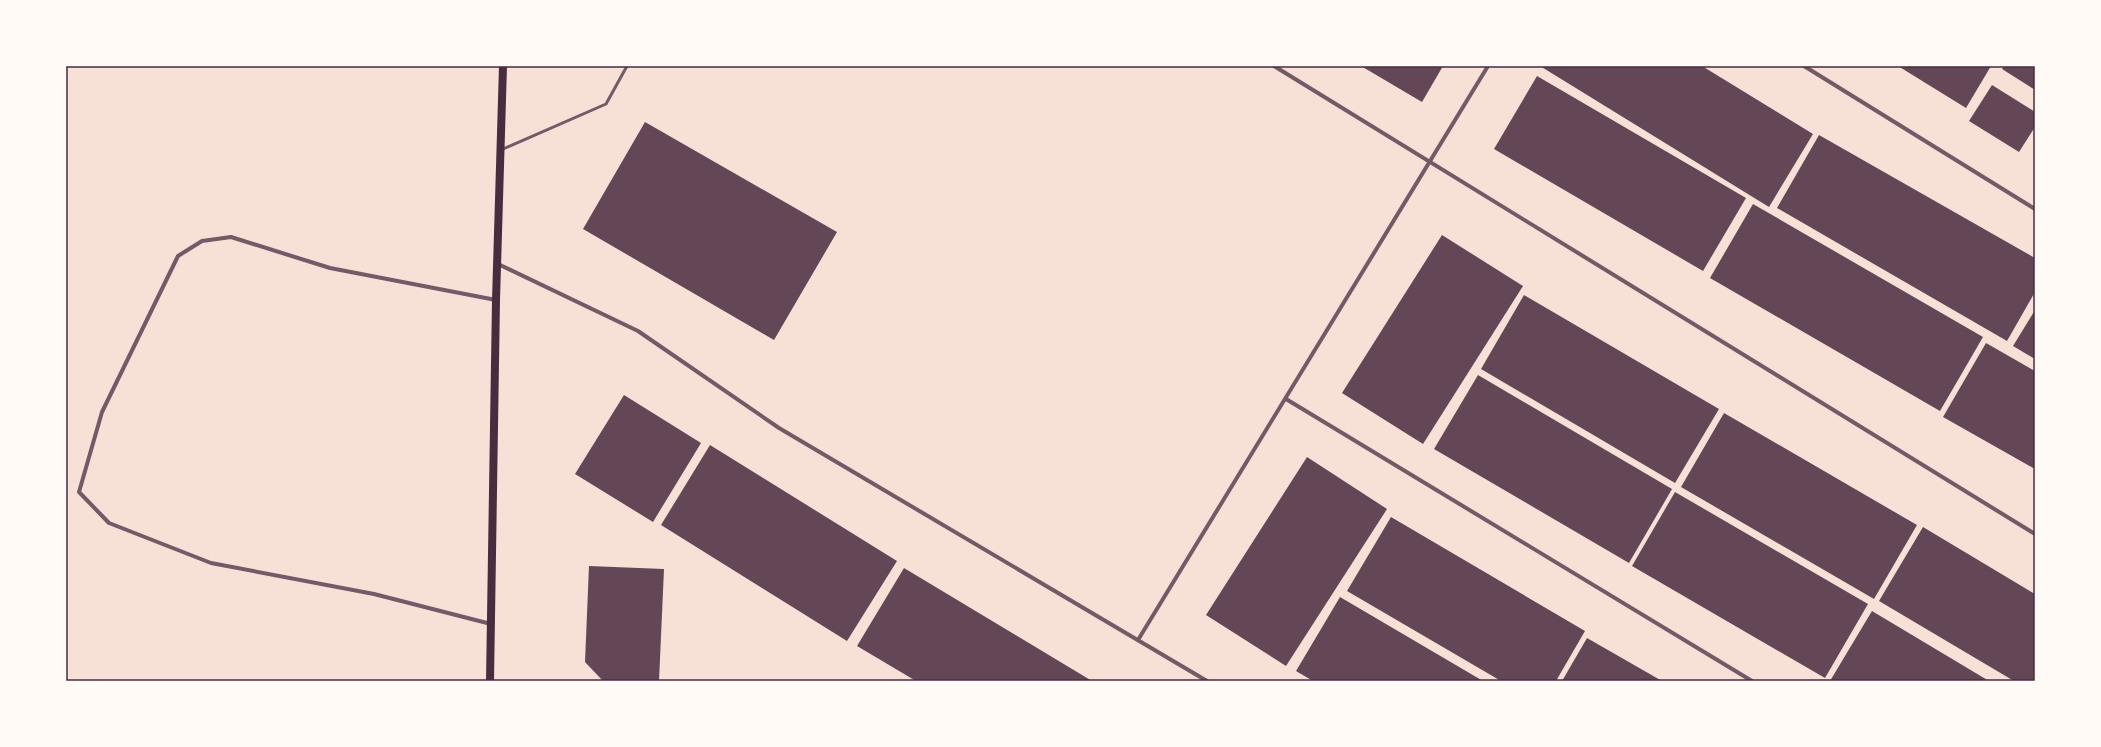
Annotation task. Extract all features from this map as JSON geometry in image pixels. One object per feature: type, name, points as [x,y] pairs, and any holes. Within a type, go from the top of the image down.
[{"type":"main road","points":[[490,681],[496,300],[503,66]]},
{"type":"street","points":[[1274,66],[2035,534]]},
{"type":"street","points":[[1138,640],[1488,66]]},
{"type":"street","points":[[1804,66],[2035,209]]},
{"type":"street","points":[[1812,71],[1815,66]]},
{"type":"street","points":[[491,624],[374,594],[211,563],[109,523],[79,492],[102,412],[178,256],[202,241],[231,237],[330,268],[496,300]]},
{"type":"street","points":[[498,264],[638,331],[779,428],[1207,681]]},
{"type":"street","points":[[1286,399],[1752,681]]},
{"type":"lane","points":[[501,150],[606,104],[627,66]]},
{"type":"building","points":[[1361,66],[1443,66],[1422,102]]},
{"type":"building","points":[[1540,66],[1702,66],[1813,134],[1769,207]]},
{"type":"building","points":[[1898,66],[1991,66],[1966,108]]},
{"type":"building","points":[[2004,66],[2035,66],[2035,90],[2002,69]]},
{"type":"building","points":[[1537,76],[1746,198],[1703,271],[1494,149]]},
{"type":"building","points":[[1992,85],[2035,112],[2035,127],[2019,152],[1969,121]]},
{"type":"building","points":[[645,122],[837,232],[774,340],[583,229]]},
{"type":"building","points":[[1819,135],[2035,258],[2035,292],[2007,341],[1777,208]]},
{"type":"building","points":[[1753,204],[1983,337],[1940,411],[1710,278]]},
{"type":"building","points":[[1442,235],[1523,286],[1423,444],[1342,393]]},
{"type":"building","points":[[1524,295],[1719,409],[1675,483],[1481,369]]},
{"type":"building","points":[[2035,310],[2035,359],[2013,346]]},
{"type":"building","points":[[1986,343],[2035,371],[2035,469],[1943,417]]},
{"type":"building","points":[[1478,375],[1672,489],[1629,563],[1434,449]]},
{"type":"building","points":[[624,395],[701,443],[653,522],[575,474]]},
{"type":"building","points":[[1724,413],[1917,525],[1874,599],[1681,487]]},
{"type":"building","points":[[710,445],[897,561],[847,641],[661,525]]},
{"type":"building","points":[[1307,457],[1387,509],[1286,666],[1206,615]]},
{"type":"building","points":[[1675,492],[1868,604],[1825,678],[1632,566]]},
{"type":"building","points":[[1391,517],[1585,631],[1556,681],[1501,681],[1347,591]]},
{"type":"building","points":[[1923,527],[2035,594],[2035,681],[2014,681],[1879,601]]},
{"type":"building","points":[[589,566],[664,569],[659,681],[603,681],[585,662]]},
{"type":"building","points":[[904,568],[1092,681],[916,681],[857,646]]},
{"type":"building","points":[[1340,597],[1483,681],[1313,681],[1296,671]]},
{"type":"building","points":[[1872,611],[1989,681],[1830,681]]},
{"type":"building","points":[[1587,638],[1662,681],[1562,681]]}]
